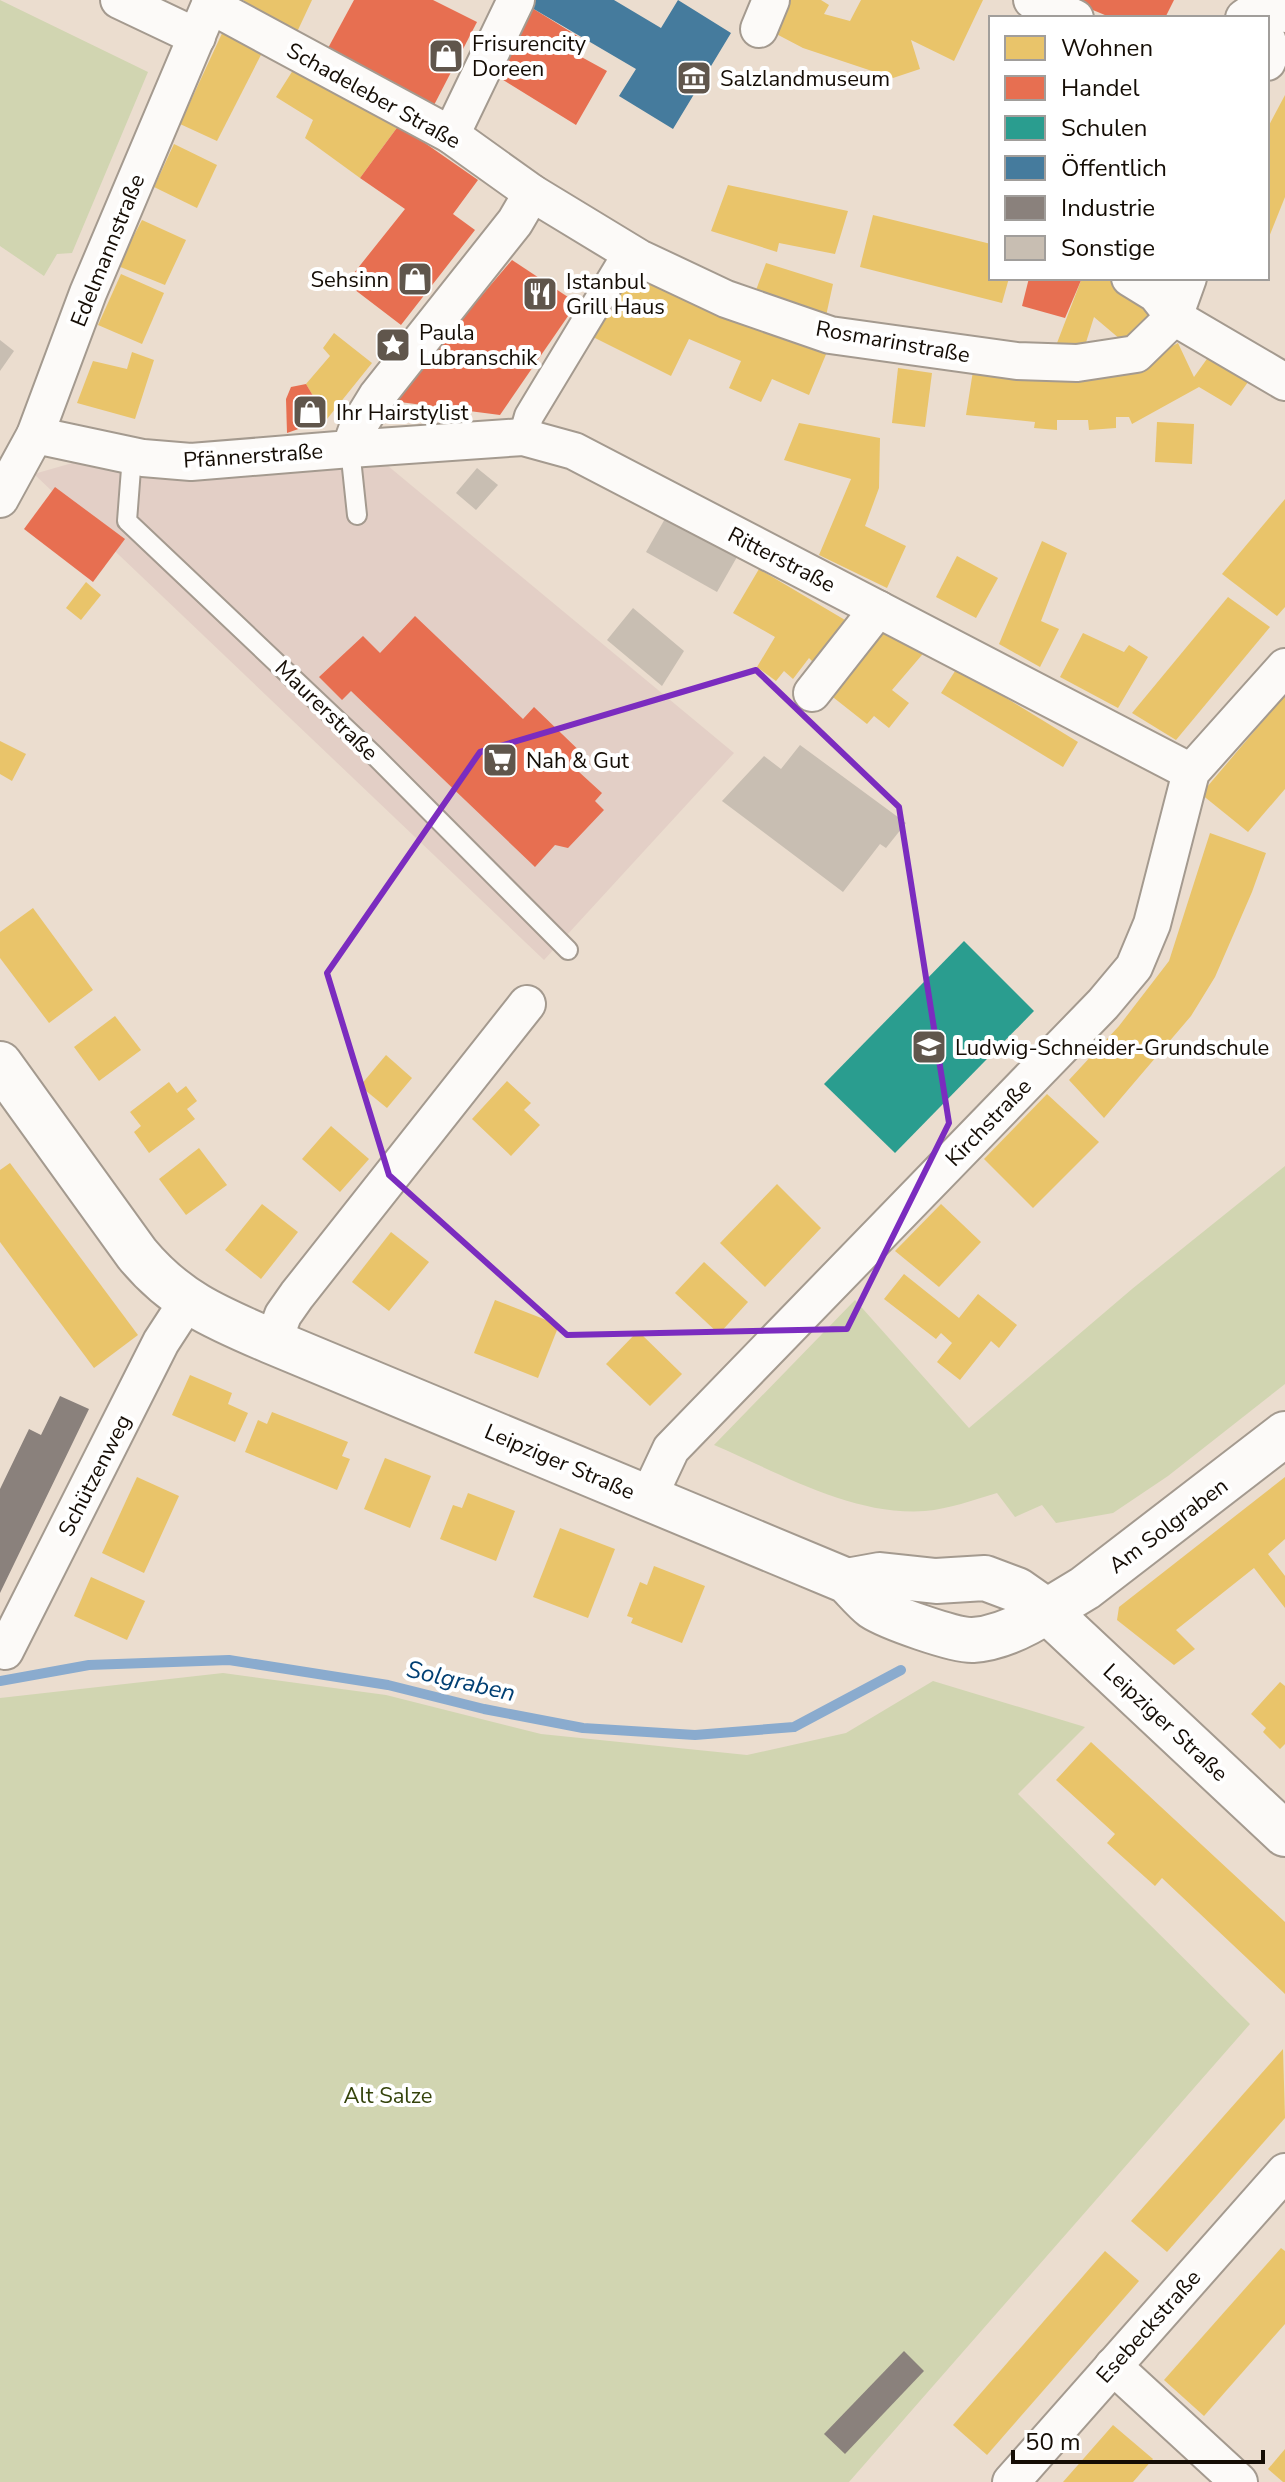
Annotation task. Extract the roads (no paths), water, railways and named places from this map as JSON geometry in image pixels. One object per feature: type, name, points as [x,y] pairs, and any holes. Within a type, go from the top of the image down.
[{"type":"main road","name":"Leipziger Straße","points":[[0,1064],[137,1254],[159,1280],[187,1302],[273,1342],[847,1581],[874,1608],[968,1640],[999,1636],[1047,1611]]},
{"type":"main road","name":"Am Solgraben","points":[[1047,1611],[1085,1588],[1285,1434]]},
{"type":"main road","name":"Leipziger Straße","points":[[847,1581],[880,1575],[936,1581],[985,1578],[1017,1590],[1047,1611],[1285,1834]]},
{"type":"street","name":"Schadeleber Straße","points":[[119,0],[206,14],[451,135],[532,193]]},
{"type":"street","points":[[451,135],[516,0]]},
{"type":"street","points":[[1032,0],[1070,16]]},
{"type":"street","name":"Edelmannstraße","points":[[0,499],[35,435],[88,293],[206,14]]},
{"type":"street","name":"Pfännerstraße","points":[[35,435],[132,456],[191,462],[350,449],[358,427],[377,396],[515,222],[532,193]]},
{"type":"street","name":"Rosmarinstraße","points":[[532,193],[628,252],[726,299],[830,335],[1017,361],[1077,363],[1136,354],[1174,317]]},
{"type":"street","points":[[523,437],[529,416],[628,252]]},
{"type":"street","points":[[1133,280],[1156,294],[1174,317],[1285,382]]},
{"type":"street","points":[[1174,317],[1187,280]]},
{"type":"street","name":"Ritterstraße","points":[[350,449],[523,437],[574,451],[1191,772]]},
{"type":"street","points":[[812,693],[878,609]]},
{"type":"street","name":"Kirchstraße","points":[[648,1498],[671,1449],[1103,1004],[1134,967],[1152,924],[1191,772],[1285,667]]},
{"type":"street","points":[[273,1342],[283,1315],[297,1295],[527,1004]]},
{"type":"street","name":"Schützenweg","points":[[5,1651],[161,1342],[187,1302]]},
{"type":"street","name":"Esebeckstraße","points":[[1011,2482],[1285,2172]]},
{"type":"street","points":[[1113,2366],[1239,2482]]},
{"type":"lane","points":[[350,449],[357,515]]},
{"type":"lane","name":"Maurerstraße","points":[[132,456],[127,521],[374,755],[568,950]]},
{"type":"waterway","name":"Solgraben","points":[[0,1681],[89,1665],[229,1660],[388,1685],[484,1709],[583,1728],[695,1735],[794,1727],[901,1670]]},
{"type":"place","name":"Frisurencity Doreen","points":[[446,56]]},
{"type":"place","name":"Salzlandmuseum","points":[[694,78]]},
{"type":"place","name":"Sehsinn","points":[[415,279]]},
{"type":"place","name":"Istanbul Grill Haus","points":[[540,294]]},
{"type":"place","name":"Paula Lubranschik","points":[[393,345]]},
{"type":"place","name":"Ihr Hairstylist","points":[[310,412]]},
{"type":"place","name":"Nah & Gut","points":[[500,760]]},
{"type":"place","name":"Ludwig-Schneider-Grundschule","points":[[929,1047]]},
{"type":"park label","name":"Alt Salze","points":[[388,2095]]}]
